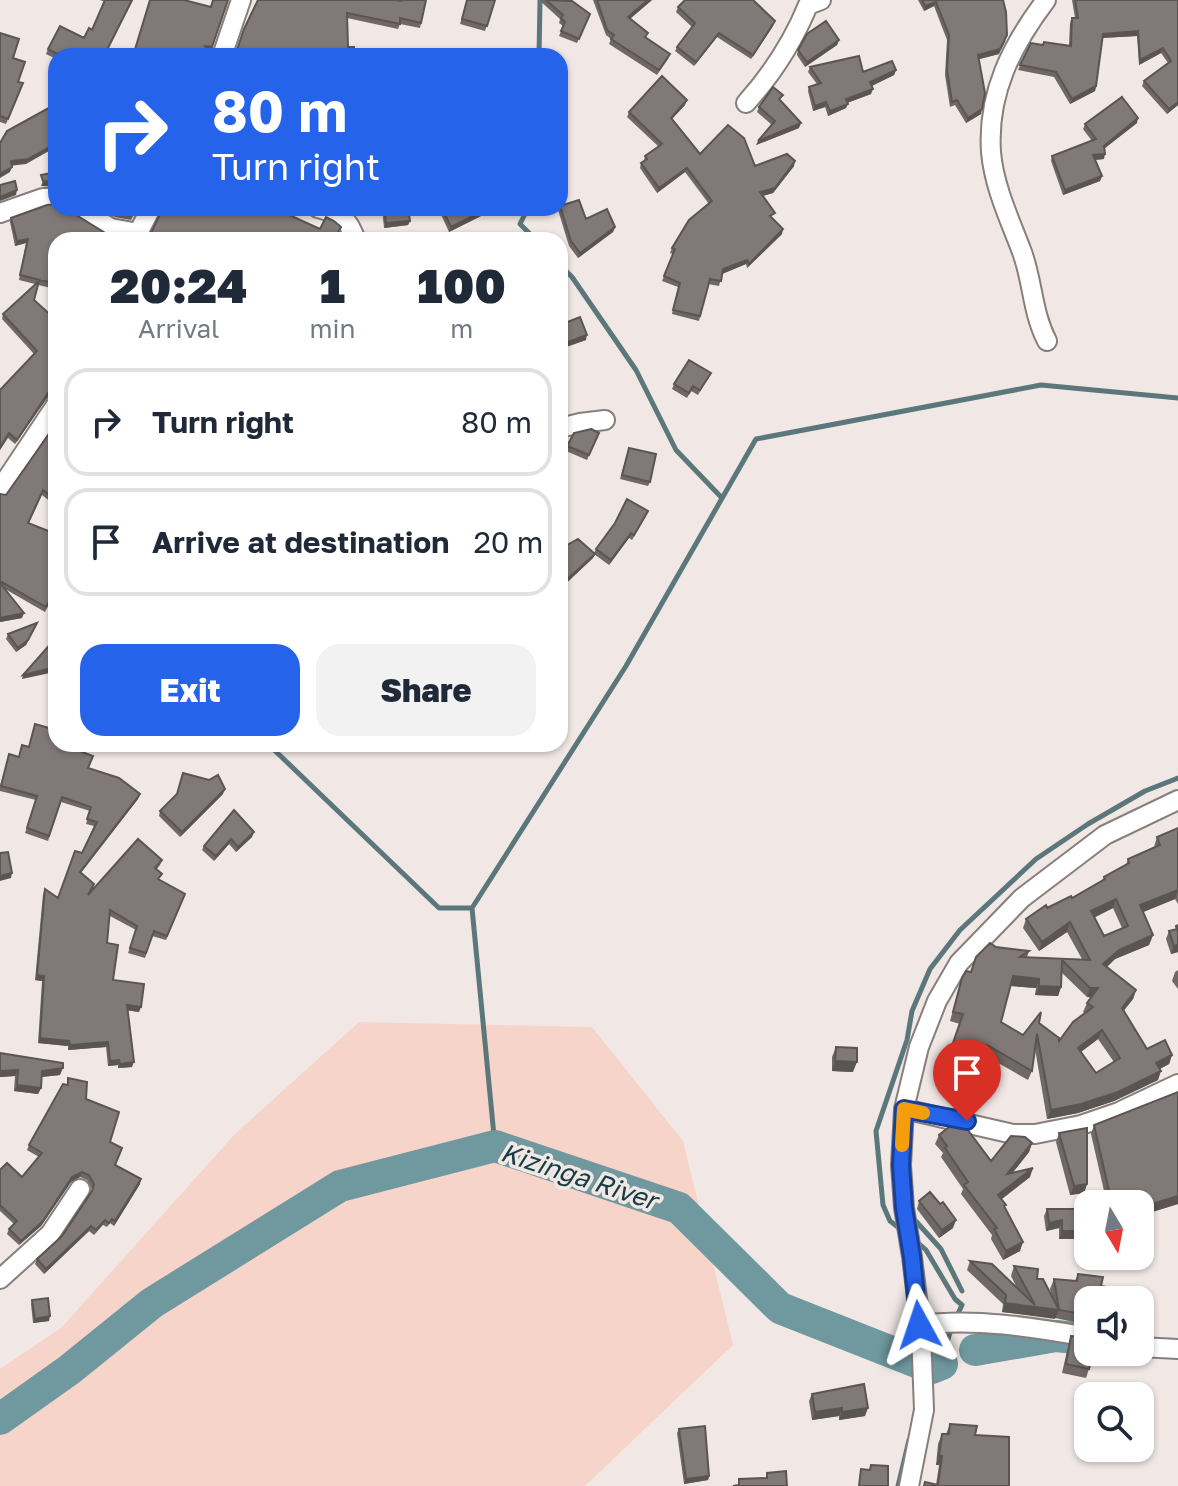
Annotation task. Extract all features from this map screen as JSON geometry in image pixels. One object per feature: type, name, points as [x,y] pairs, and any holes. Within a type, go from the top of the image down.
[{"type":"street","points":[[225,48],[241,0]]},
{"type":"street","points":[[746,103],[768,78],[800,25],[808,5],[821,0]]},
{"type":"street","points":[[1046,0],[1009,56],[998,83],[992,118],[991,154],[1009,222],[1023,255],[1037,322],[1047,341]]},
{"type":"street","points":[[0,213],[48,198]]},
{"type":"street","points":[[91,216],[123,232]]},
{"type":"street","points":[[0,489],[48,417]]},
{"type":"street","points":[[568,427],[605,420]]},
{"type":"street","points":[[909,1486],[924,1410],[920,1328],[901,1165],[904,1109],[919,1047],[937,1001],[959,963],[1022,898],[1105,835],[1178,800]]},
{"type":"street","points":[[904,1109],[1013,1134],[1035,1134],[1094,1121],[1178,1084]]},
{"type":"street","points":[[0,1279],[50,1234],[80,1189]]},
{"type":"street","points":[[920,1328],[955,1321],[1074,1334]]},
{"type":"street","points":[[1154,1348],[1178,1349]]},
{"type":"shaded area","points":[[359,1022],[592,1027],[683,1141],[733,1345],[585,1486],[0,1486],[0,1369],[61,1328],[235,1134]]},
{"type":"building","points":[[105,0],[132,0],[108,48],[49,48],[60,26],[84,38],[89,28],[92,30]]},
{"type":"building","points":[[150,0],[184,0],[211,7],[213,0],[228,0],[212,47],[135,48]]},
{"type":"building","points":[[258,0],[426,0],[421,23],[400,18],[400,24],[347,13],[348,47],[354,48],[238,48]]},
{"type":"building","points":[[467,0],[495,0],[487,26],[462,19]]},
{"type":"building","points":[[546,0],[572,1],[590,14],[579,39],[561,31],[565,22],[561,18],[563,15]]},
{"type":"building","points":[[597,0],[648,0],[628,17],[648,33],[645,37],[670,54],[659,70],[611,39],[614,35],[607,30]]},
{"type":"building","points":[[685,0],[753,0],[775,21],[753,55],[719,33],[696,62],[677,47],[695,23],[678,7]]},
{"type":"building","points":[[922,0],[1003,0],[1007,35],[1000,49],[978,55],[985,93],[982,109],[968,118],[957,100],[952,102],[947,70],[949,35],[936,2],[925,6]]},
{"type":"building","points":[[1075,0],[1178,0],[1178,102],[1169,109],[1144,81],[1171,61],[1163,48],[1140,60],[1138,31],[1103,34],[1096,86],[1072,99],[1056,72],[1020,65],[1031,43],[1071,46],[1072,18],[1078,18]]},
{"type":"building","points":[[826,21],[839,40],[807,62],[798,50],[807,34]]},
{"type":"building","points":[[0,33],[19,39],[13,58],[25,62],[18,82],[23,83],[8,119],[0,116]]},
{"type":"building","points":[[859,56],[863,72],[892,61],[896,70],[870,82],[873,89],[846,99],[848,104],[830,111],[826,102],[815,106],[809,87],[821,83],[810,67]]},
{"type":"building","points":[[662,76],[687,100],[671,118],[700,154],[728,125],[744,138],[755,166],[787,154],[795,161],[775,188],[760,192],[775,213],[770,216],[783,229],[749,264],[747,260],[723,269],[721,281],[710,279],[700,316],[673,310],[680,283],[664,276],[675,249],[672,248],[689,220],[712,201],[687,168],[659,188],[641,163],[647,159],[645,156],[662,144],[629,112]]},
{"type":"building","points":[[773,87],[783,95],[779,99],[801,123],[758,141],[775,121],[759,107]]},
{"type":"building","points":[[1122,97],[1138,118],[1104,146],[1105,154],[1093,155],[1102,176],[1065,190],[1052,156],[1096,139],[1085,124]]},
{"type":"building","points":[[48,108],[48,148],[28,159],[11,161],[12,167],[0,174],[0,143],[7,131]]},
{"type":"building","points":[[48,174],[48,181],[43,181],[41,175]]},
{"type":"building","points":[[15,181],[17,190],[0,197],[0,185]]},
{"type":"building","points":[[579,200],[586,219],[607,209],[615,227],[580,253],[571,241],[563,216],[568,216],[568,203]]},
{"type":"building","points":[[47,205],[48,216],[78,216],[104,232],[48,232],[48,282],[20,275],[28,239],[17,241],[11,218]]},
{"type":"building","points":[[159,216],[292,216],[320,229],[326,217],[341,227],[338,232],[152,231]]},
{"type":"building","points":[[385,216],[409,216],[410,221],[386,223]]},
{"type":"building","points":[[446,216],[473,216],[451,227]]},
{"type":"building","points":[[39,281],[34,300],[48,313],[48,393],[17,440],[9,433],[0,448],[0,390],[37,351],[3,314]]},
{"type":"building","points":[[580,317],[587,335],[568,342],[568,322]]},
{"type":"building","points":[[689,360],[711,373],[700,390],[693,386],[689,393],[674,384]]},
{"type":"building","points":[[591,429],[599,433],[589,455],[568,446],[574,433]]},
{"type":"building","points":[[48,435],[48,494],[43,490],[28,523],[48,531],[46,607],[0,581],[0,494],[6,495]]},
{"type":"building","points":[[629,448],[656,454],[650,482],[622,475]]},
{"type":"building","points":[[627,499],[648,511],[634,535],[631,533],[611,560],[596,549],[615,523]]},
{"type":"building","points":[[578,539],[595,554],[568,578],[568,545]]},
{"type":"building","points":[[0,583],[24,613],[0,618]]},
{"type":"building","points":[[37,623],[28,640],[18,648],[8,634]]},
{"type":"building","points":[[48,647],[48,669],[23,675]]},
{"type":"building","points":[[35,724],[48,728],[48,752],[82,752],[93,756],[88,768],[119,778],[140,794],[80,872],[94,884],[88,895],[138,839],[162,860],[155,868],[162,874],[158,879],[185,894],[167,936],[154,931],[146,953],[130,948],[137,926],[110,910],[107,943],[118,945],[113,980],[144,984],[141,1007],[127,1005],[134,1062],[120,1064],[119,1060],[110,1061],[108,1042],[70,1045],[69,1041],[40,1038],[44,976],[37,975],[45,889],[58,898],[75,851],[82,853],[97,822],[87,819],[91,807],[62,797],[49,836],[27,828],[37,796],[1,786],[9,754],[19,757],[22,745],[29,747]]},
{"type":"building","points":[[183,773],[209,780],[218,775],[225,789],[182,832],[160,811],[177,794]]},
{"type":"building","points":[[234,810],[254,832],[238,847],[231,839],[216,856],[204,846]]},
{"type":"building","points":[[1178,828],[1178,890],[1140,905],[1153,935],[1119,950],[1103,964],[1136,990],[1122,1008],[1147,1049],[1165,1040],[1172,1055],[1156,1063],[1161,1071],[1118,1092],[1051,1110],[1037,1034],[1032,1071],[987,1045],[976,1083],[965,1080],[961,1092],[946,1086],[958,1044],[953,1043],[963,1014],[953,1012],[962,978],[966,971],[971,972],[976,957],[990,943],[996,947],[1029,951],[1020,957],[1090,960],[1070,922],[1042,942],[1026,919],[1046,905],[1047,908],[1072,898],[1129,863],[1128,859],[1160,845],[1157,837]],"holes":[[[1116,899],[1128,926],[1104,936],[1091,911]],[[1062,960],[1090,988],[1098,988],[1087,1003],[1093,1007],[1073,1022],[1059,1041],[1039,1023],[1041,1012],[1023,1035],[1001,1022],[1013,976],[1039,979],[1039,986],[1061,987]],[[1102,1030],[1120,1058],[1096,1073],[1078,1048]]]},
{"type":"building","points":[[8,852],[12,873],[0,876],[0,853]]},
{"type":"building","points":[[1178,925],[1178,945],[1174,946],[1169,931],[1177,929]]},
{"type":"building","points":[[836,1047],[857,1048],[857,1062],[835,1061]]},
{"type":"building","points":[[0,1053],[63,1063],[63,1068],[42,1071],[41,1088],[17,1085],[18,1070],[0,1071]]},
{"type":"building","points":[[68,1078],[87,1082],[86,1099],[119,1112],[110,1142],[122,1148],[115,1165],[141,1179],[115,1221],[112,1219],[109,1223],[105,1220],[96,1230],[91,1226],[46,1269],[37,1259],[62,1236],[94,1184],[89,1175],[82,1172],[72,1177],[43,1221],[21,1241],[9,1229],[17,1221],[0,1205],[0,1170],[7,1163],[22,1177],[42,1153],[29,1145],[63,1084],[68,1085]]},
{"type":"building","points":[[1178,1092],[1178,1196],[1154,1203],[1154,1190],[1109,1190],[1094,1125]]},
{"type":"building","points":[[954,1123],[964,1125],[991,1161],[1011,1136],[1025,1137],[1032,1143],[1007,1174],[1033,1168],[998,1195],[1023,1242],[1006,1251],[994,1229],[997,1228],[964,1185],[968,1182],[939,1135]]},
{"type":"building","points":[[1087,1128],[1087,1184],[1074,1186],[1059,1133]]},
{"type":"building","points":[[930,1192],[940,1204],[943,1202],[956,1220],[942,1230],[919,1201]]},
{"type":"building","points":[[1047,1209],[1074,1209],[1074,1231],[1062,1231],[1062,1220],[1049,1223]]},
{"type":"building","points":[[970,1261],[992,1264],[1035,1305],[1014,1266],[1038,1269],[1037,1279],[1043,1279],[1059,1310],[1005,1303],[1006,1295]]},
{"type":"building","points":[[1078,1274],[1103,1277],[1101,1286],[1074,1286],[1074,1313],[1059,1310],[1054,1279],[1077,1281]]},
{"type":"building","points":[[48,1298],[50,1316],[35,1319],[32,1300]]},
{"type":"building","points":[[1071,1336],[1074,1336],[1074,1366],[1066,1364]]},
{"type":"building","points":[[864,1384],[868,1408],[815,1412],[812,1394]]},
{"type":"building","points":[[950,1424],[977,1426],[975,1435],[1009,1437],[1009,1486],[924,1486],[925,1482],[938,1485],[942,1434],[949,1434]]},
{"type":"building","points":[[705,1426],[709,1476],[686,1479],[679,1429]]},
{"type":"building","points":[[871,1465],[888,1466],[888,1486],[859,1486],[861,1469],[870,1470]]},
{"type":"building","points":[[786,1471],[787,1486],[733,1486],[739,1485],[739,1479],[767,1478],[767,1473]]},
{"type":"waterway","points":[[539,48],[540,0]]},
{"type":"waterway","points":[[524,216],[520,224],[528,232]]},
{"type":"waterway","points":[[568,273],[636,370],[676,450],[722,498]]},
{"type":"waterway","points":[[495,1146],[472,908],[626,666],[756,439],[1041,385],[1178,398]]},
{"type":"waterway","points":[[276,752],[439,908],[472,908]]},
{"type":"waterway","points":[[903,1231],[890,1221],[883,1205],[876,1131],[907,1040],[912,1011],[930,969],[960,930],[1036,859],[1145,791],[1178,778]]},
{"type":"waterway","name":"Kizinga River","points":[[0,1419],[69,1370],[152,1303],[340,1186],[495,1146],[679,1208],[780,1308],[932,1368],[942,1364]]},
{"type":"waterway","points":[[913,1218],[941,1249],[962,1291]]},
{"type":"waterway","points":[[917,1242],[926,1250],[955,1299],[962,1305],[955,1320]]},
{"type":"waterway","points":[[930,1374],[946,1346],[951,1329]]},
{"type":"waterway","points":[[975,1350],[1056,1336],[1074,1338]]},
{"type":"waterway","points":[[898,1486],[909,1440]]},
{"type":"slow traffic","points":[[902,1145],[904,1109],[923,1113]]},
{"type":"route","points":[[919,1325],[901,1165],[904,1109],[967,1121]]}]
